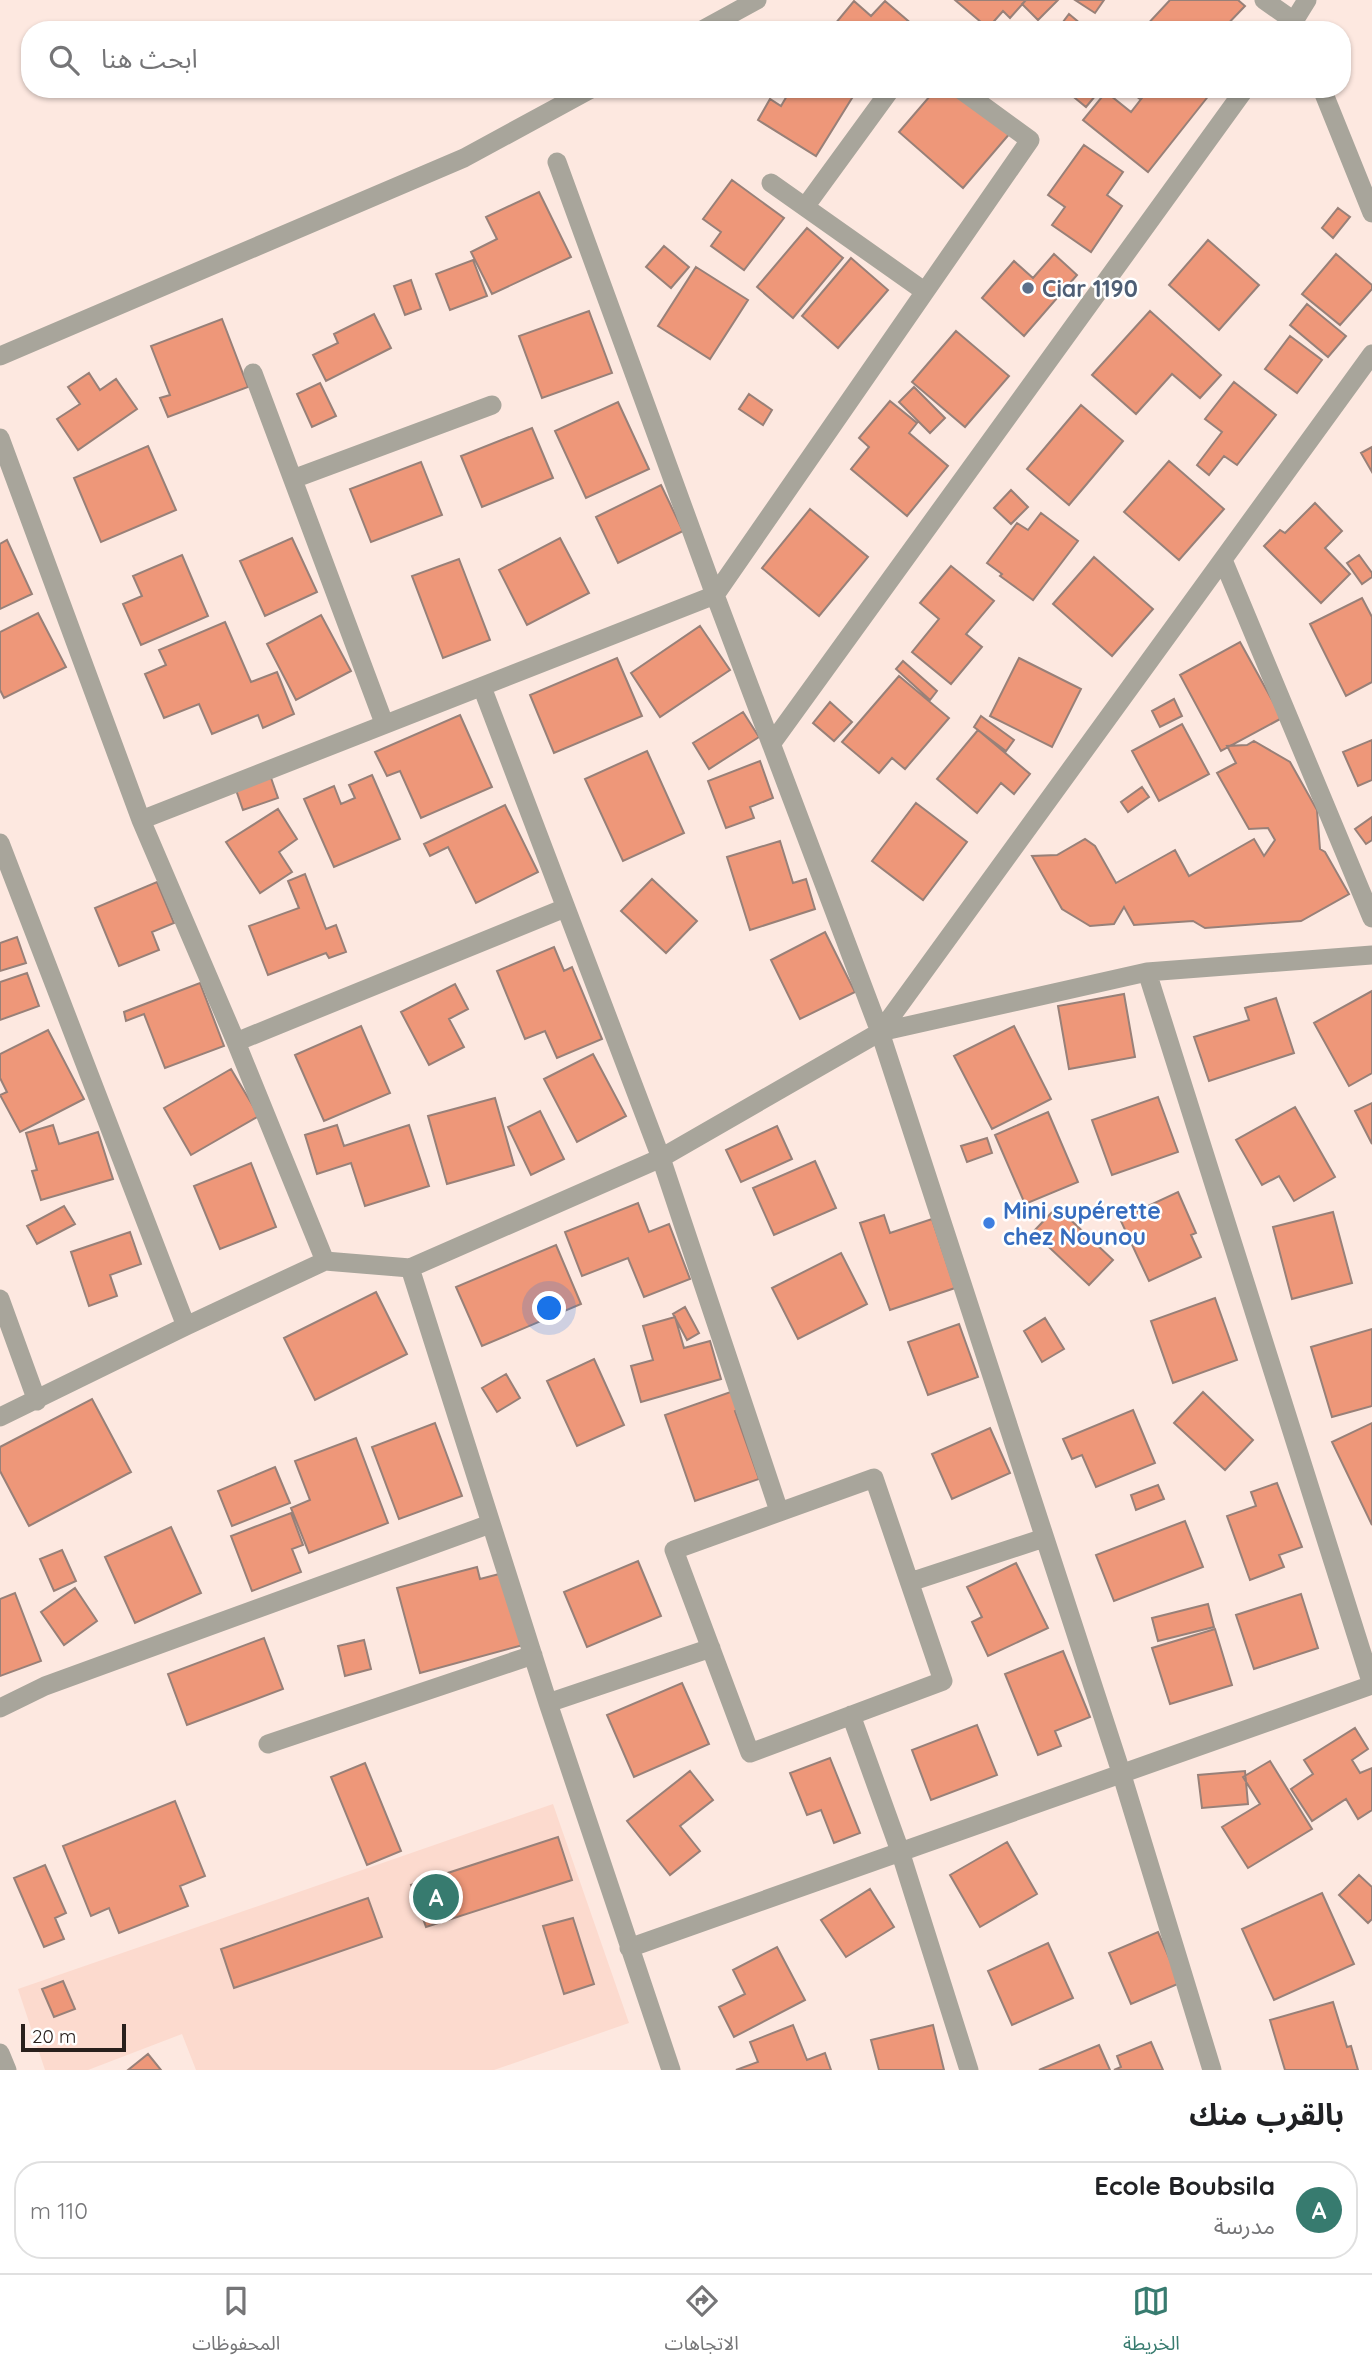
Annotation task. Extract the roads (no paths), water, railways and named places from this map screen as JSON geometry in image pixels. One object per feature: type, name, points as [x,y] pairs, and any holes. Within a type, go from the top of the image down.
[{"type":"street","points":[[718,21],[757,0]]},
{"type":"street","points":[[1264,0],[1287,21]]},
{"type":"street","points":[[1296,21],[1307,0]]},
{"type":"street","points":[[0,356],[464,158],[574,98]]},
{"type":"street","points":[[805,207],[884,98]]},
{"type":"street","points":[[141,820],[715,594],[1030,140],[972,98]]},
{"type":"street","points":[[772,743],[1238,98]]},
{"type":"street","points":[[1326,98],[1372,214]]},
{"type":"street","points":[[557,162],[715,594],[880,1032],[1121,1772],[1212,2070]]},
{"type":"street","points":[[771,183],[923,291]]},
{"type":"street","points":[[880,1032],[1372,354]]},
{"type":"street","points":[[253,373],[384,723]]},
{"type":"street","points":[[292,479],[492,405]]},
{"type":"street","points":[[0,438],[141,820],[236,1042],[325,1261]]},
{"type":"street","points":[[1223,560],[1372,918]]},
{"type":"street","points":[[482,687],[661,1158],[779,1511]]},
{"type":"street","points":[[0,843],[186,1326]]},
{"type":"street","points":[[236,1042],[565,908]]},
{"type":"street","points":[[0,1417],[325,1261],[410,1268],[661,1158],[880,1032],[1147,972],[1372,955]]},
{"type":"street","points":[[629,1948],[1372,1685],[1147,972]]},
{"type":"street","points":[[410,1268],[548,1703],[671,2070]]},
{"type":"street","points":[[0,1299],[37,1401]]},
{"type":"street","points":[[874,1478],[909,1582],[943,1681],[750,1753],[674,1550],[874,1478]]},
{"type":"street","points":[[0,1709],[45,1686],[490,1524]]},
{"type":"street","points":[[909,1582],[1044,1538]]},
{"type":"street","points":[[548,1703],[711,1648]]},
{"type":"street","points":[[268,1744],[533,1655]]},
{"type":"street","points":[[851,1715],[900,1851],[969,2070]]},
{"type":"street","points":[[0,2053],[7,2070]]},
{"type":"place","name":"Ciar 1190","points":[[1028,288]]},
{"type":"place","name":"Mini supérette chez Nounou","points":[[989,1223]]},
{"type":"place","name":"Ecole Boubsila","points":[[436,1897]]}]
